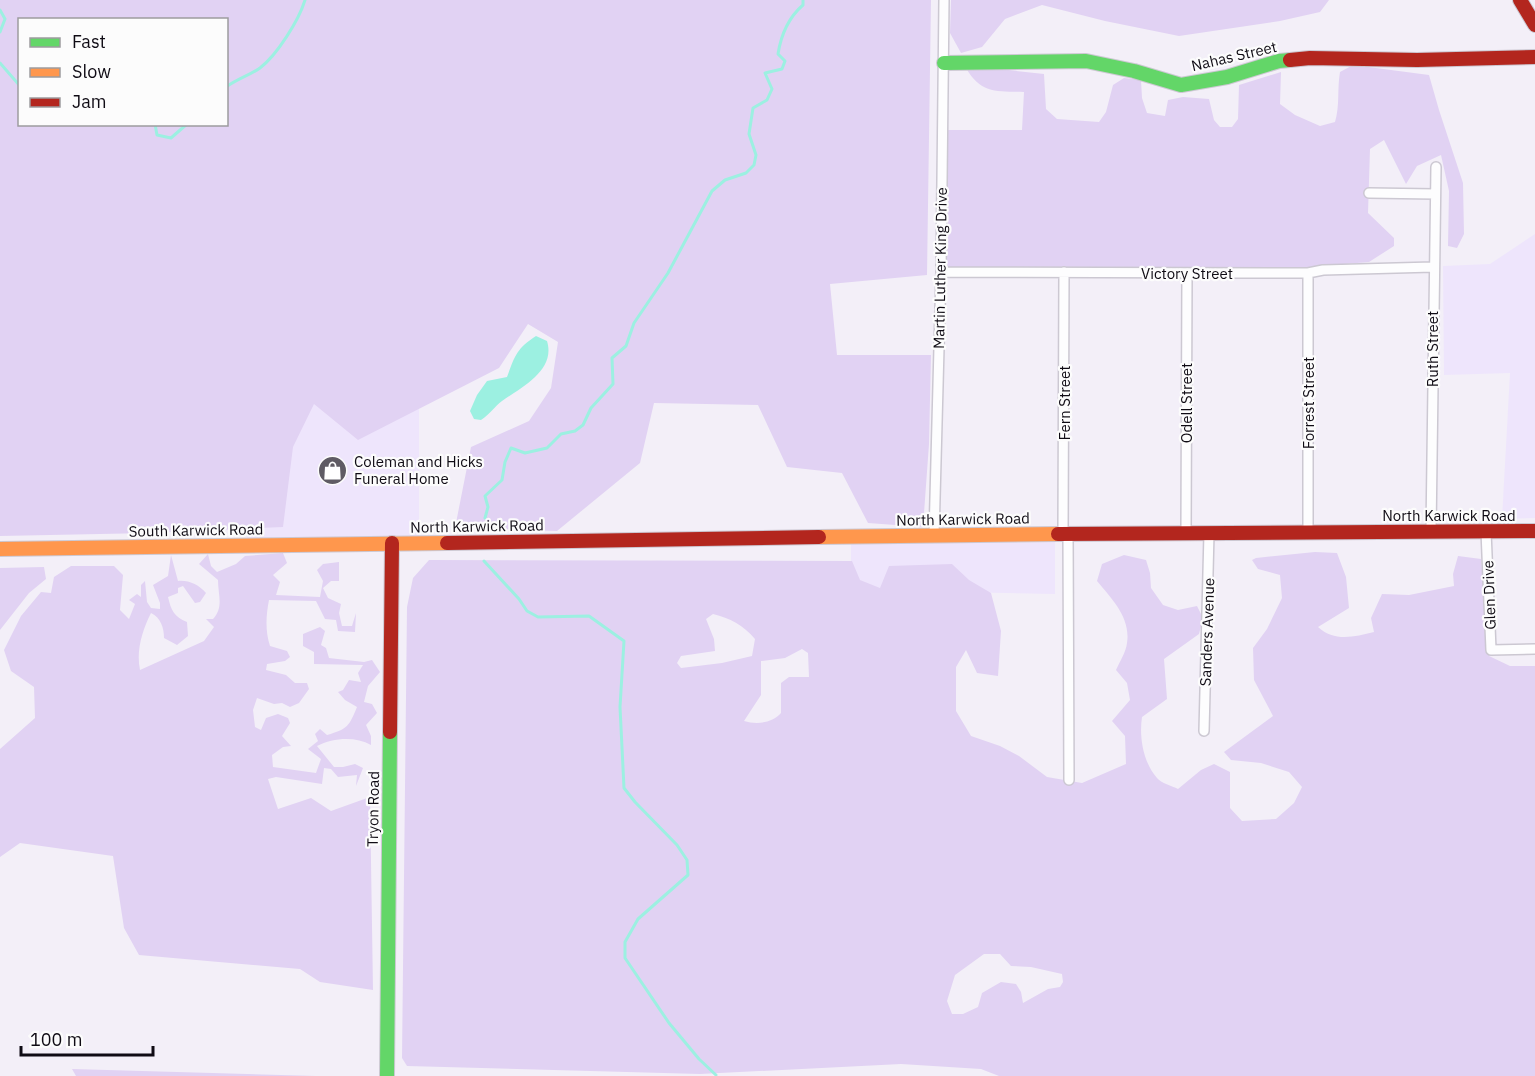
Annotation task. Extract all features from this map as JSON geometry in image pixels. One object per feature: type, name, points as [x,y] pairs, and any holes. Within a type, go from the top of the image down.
[{"type":"street","name":"Martin Luther King Drive","points":[[934,536],[941,272],[944,0]]},
{"type":"street","points":[[1520,0],[1535,26]]},
{"type":"street","name":"Nahas Street","points":[[944,63],[1086,61],[1134,71],[1181,85],[1227,77],[1279,61],[1310,58],[1417,60],[1535,57]]},
{"type":"street","name":"Ruth Street","points":[[1431,532],[1436,167]]},
{"type":"street","points":[[1370,193],[1435,194]]},
{"type":"street","name":"Victory Street","points":[[941,272],[1308,273],[1323,270],[1433,267]]},
{"type":"street","name":"Fern Street","points":[[1064,272],[1069,780]]},
{"type":"street","name":"Odell Street","points":[[1186,273],[1186,533]]},
{"type":"street","name":"Forrest Street","points":[[1308,273],[1308,532]]},
{"type":"street","name":"Glen Drive","points":[[1486,531],[1491,650],[1535,649]]},
{"type":"street","name":"North Karwick Road","points":[[392,543],[1065,534],[1535,531]]},
{"type":"street","name":"Sanders Avenue","points":[[1204,731],[1209,533]]},
{"type":"street","name":"South Karwick Road","points":[[0,549],[392,543]]},
{"type":"street","name":"Tryon Road","points":[[387,1076],[392,543]]},
{"type":"shaded area","points":[[0,0],[931,0],[927,275],[830,284],[837,355],[931,355],[929,444],[923,527],[868,523],[842,473],[787,467],[758,405],[654,403],[640,463],[557,531],[455,528],[471,447],[529,421],[551,388],[558,342],[528,324],[499,368],[358,440],[314,404],[293,447],[283,527],[0,536]]},
{"type":"shaded area","points":[[951,0],[1329,0],[1320,12],[1280,21],[1179,36],[1042,5],[1005,19],[982,47],[961,53],[950,33]]},
{"type":"shaded area","points":[[1353,65],[1429,75],[1463,183],[1464,234],[1457,248],[1448,246],[1449,191],[1441,155],[1417,166],[1406,184],[1384,140],[1370,149],[1368,213],[1394,238],[1394,246],[1369,262],[1298,268],[945,267],[947,130],[1022,130],[1024,92],[997,91],[984,87],[977,83],[966,68],[981,67],[1044,74],[1046,109],[1057,119],[1099,122],[1106,112],[1113,85],[1124,78],[1141,80],[1142,98],[1147,113],[1165,116],[1168,100],[1183,97],[1209,99],[1214,120],[1220,127],[1232,127],[1238,119],[1239,85],[1281,72],[1280,104],[1295,115],[1320,126],[1335,122],[1340,72]]},
{"type":"shaded area","points":[[1535,234],[1535,518],[1502,519],[1510,373],[1444,375],[1443,266],[1490,264]]},
{"type":"shaded area","points":[[536,336],[547,341],[547,361],[542,369],[484,418],[474,419],[470,411],[487,381],[507,377],[517,354]]},
{"type":"shaded area","points":[[246,352],[419,352],[419,537],[247,538]]},
{"type":"shaded area","points":[[1055,542],[1055,594],[906,591],[851,594],[851,544]]},
{"type":"shaded area","points":[[1315,552],[1337,553],[1346,577],[1349,608],[1318,627],[1331,635],[1344,637],[1374,632],[1371,618],[1382,594],[1409,595],[1454,586],[1453,574],[1458,556],[1481,559],[1489,656],[1510,666],[1535,666],[1535,1076],[999,1076],[981,1069],[901,1064],[700,1074],[407,1066],[402,1058],[407,607],[413,578],[429,560],[852,561],[860,580],[880,588],[889,566],[952,564],[969,580],[991,593],[1001,631],[998,676],[977,673],[966,650],[956,667],[956,711],[971,736],[1000,746],[1019,756],[1047,777],[1082,783],[1126,764],[1125,736],[1112,721],[1130,700],[1127,683],[1116,670],[1127,643],[1126,625],[1119,609],[1097,581],[1102,564],[1124,555],[1146,560],[1151,588],[1163,605],[1178,610],[1197,606],[1203,618],[1199,634],[1164,659],[1167,699],[1142,717],[1141,733],[1145,757],[1152,772],[1159,780],[1178,789],[1201,770],[1214,764],[1230,772],[1230,808],[1242,821],[1276,819],[1294,803],[1302,787],[1289,772],[1261,763],[1231,760],[1224,752],[1273,716],[1254,680],[1253,648],[1267,629],[1282,598],[1280,575],[1258,569],[1252,560]],"holes":[[[713,614],[736,623],[755,639],[752,656],[722,663],[681,668],[677,663],[681,656],[715,651],[714,639],[706,619]],[[802,649],[808,653],[809,677],[789,677],[781,683],[781,713],[773,719],[754,723],[744,721],[761,695],[761,661],[785,658]],[[984,954],[1000,954],[1011,966],[1031,967],[1062,974],[1063,982],[1060,987],[1048,989],[1023,1003],[1021,992],[1016,984],[1001,982],[982,993],[978,1007],[963,1014],[952,1014],[947,1001],[955,975]]]},
{"type":"shaded area","points":[[283,553],[287,563],[273,575],[280,582],[276,595],[320,597],[323,581],[317,570],[323,564],[339,562],[339,581],[331,581],[323,588],[328,598],[341,604],[339,613],[342,626],[352,626],[356,613],[355,632],[338,631],[336,620],[325,619],[316,601],[269,600],[266,623],[270,646],[287,651],[290,657],[285,661],[267,664],[266,670],[286,675],[295,683],[307,683],[309,689],[299,703],[290,707],[257,698],[253,710],[255,727],[261,730],[266,718],[278,714],[288,718],[290,723],[282,736],[291,746],[283,747],[272,755],[273,767],[316,773],[321,759],[308,749],[318,741],[315,734],[320,729],[327,735],[344,729],[350,723],[357,707],[345,700],[338,692],[343,690],[349,680],[361,682],[358,673],[363,665],[314,664],[314,652],[303,646],[303,634],[320,627],[325,631],[321,645],[326,648],[329,658],[364,662],[372,660],[380,672],[368,686],[364,702],[372,704],[377,713],[366,725],[371,736],[371,745],[358,740],[344,739],[317,746],[334,767],[355,764],[363,768],[356,786],[357,775],[338,777],[331,769],[324,768],[322,784],[276,777],[268,779],[278,809],[311,798],[331,811],[370,797],[373,990],[320,982],[300,969],[139,955],[124,928],[113,856],[20,843],[0,857],[0,749],[35,718],[34,687],[11,671],[4,650],[21,616],[41,592],[51,593],[54,577],[71,566],[114,566],[123,575],[120,610],[129,619],[135,604],[129,600],[137,594],[141,597],[141,585],[145,581],[147,602],[151,608],[160,609],[153,585],[168,576],[171,555],[178,581],[194,584],[206,593],[200,602],[195,603],[183,586],[178,588],[178,593],[168,597],[174,612],[187,622],[188,636],[177,645],[164,638],[161,624],[151,613],[141,641],[140,670],[204,641],[214,627],[206,619],[213,619],[218,610],[220,601],[218,580],[199,564],[208,554],[211,566],[217,572],[236,564],[245,556]]},
{"type":"shaded area","points":[[44,567],[46,579],[29,593],[0,630],[0,568]]},
{"type":"shaded area","points":[[72,1069],[316,1076],[76,1076]]},
{"type":"waterway","points":[[228,86],[267,62],[293,27],[305,0]]},
{"type":"waterway","points":[[485,518],[488,507],[485,496],[502,480],[505,462],[511,448],[525,453],[547,448],[561,434],[575,431],[583,425],[591,408],[613,384],[612,358],[626,346],[634,323],[668,273],[712,191],[725,180],[746,173],[754,165],[756,155],[749,134],[753,108],[767,100],[772,89],[765,73],[782,69],[785,61],[778,54],[781,40],[789,21],[803,5],[803,0]]},
{"type":"waterway","points":[[0,10],[5,19],[0,32]]},
{"type":"waterway","points":[[0,63],[18,84]]},
{"type":"waterway","points":[[155,126],[157,135],[171,138],[185,126]]},
{"type":"waterway","points":[[484,561],[527,611],[538,617],[589,616],[624,641],[620,707],[624,788],[677,845],[687,860],[688,875],[638,919],[625,942],[625,958],[669,1023],[699,1059],[716,1075]]},
{"type":"traffic: fast","points":[[944,63],[1086,61],[1134,71],[1181,85],[1227,77],[1279,61],[1290,60]]},
{"type":"traffic: fast","points":[[387,1076],[390,732]]},
{"type":"traffic: slow","points":[[819,537],[1058,534]]},
{"type":"traffic: slow","points":[[0,549],[447,543]]},
{"type":"traffic: jam","points":[[1520,0],[1535,25]]},
{"type":"traffic: jam","points":[[1290,60],[1535,57]]},
{"type":"traffic: jam","points":[[1058,534],[1535,531]]},
{"type":"traffic: jam","points":[[447,543],[819,537]]},
{"type":"traffic: jam","points":[[390,732],[392,543]]},
{"type":"place","name":"Coleman and Hicks Funeral Home","points":[[333,470]]}]
